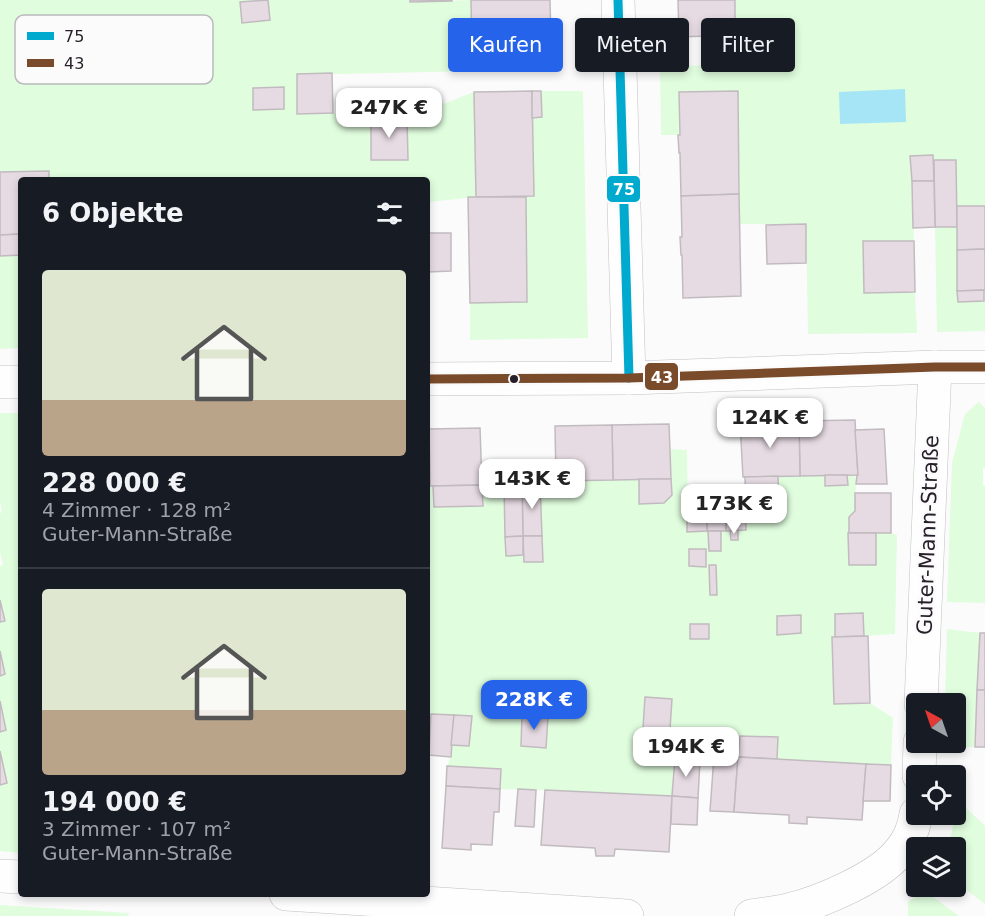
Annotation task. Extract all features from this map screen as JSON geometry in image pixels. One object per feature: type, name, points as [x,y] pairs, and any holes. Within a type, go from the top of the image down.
[{"type":"street","points":[[618,0],[629,378]]},
{"type":"street","name":"Guter-Mann-Straße","points":[[921,693],[935,367]]},
{"type":"street","points":[[430,379],[629,378],[985,367]]},
{"type":"street","points":[[0,382],[18,382]]},
{"type":"street","points":[[752,916],[788,910],[811,903],[876,873],[903,847],[914,825]]},
{"type":"street","points":[[0,876],[18,877]]},
{"type":"street","points":[[332,897],[627,916]]},
{"type":"green space","points":[[0,0],[410,0],[411,2],[471,0],[472,18],[448,18],[448,72],[297,75],[297,114],[333,113],[371,118],[407,118],[474,92],[476,197],[430,202],[430,177],[49,177],[48,171],[0,172]]},
{"type":"green space","points":[[735,0],[985,0],[985,205],[957,206],[956,160],[934,160],[933,156],[911,157],[914,241],[863,242],[864,293],[915,292],[917,333],[808,334],[806,224],[740,224],[738,91],[680,92],[680,135],[661,135],[660,72],[689,72],[689,66],[701,66],[701,72],[795,72],[795,18],[735,18]]},
{"type":"green space","points":[[541,91],[583,91],[588,338],[470,340],[470,303],[527,302],[526,197],[534,196],[532,118],[542,117]]},
{"type":"green space","points":[[935,227],[957,227],[958,301],[985,290],[985,331],[937,332]]},
{"type":"green space","points":[[18,255],[18,348],[0,349],[0,256]]},
{"type":"green space","points":[[979,402],[985,408],[983,486],[985,486],[985,603],[947,602],[952,463],[965,414]]},
{"type":"green space","points":[[0,413],[18,413],[18,853],[0,851],[0,785],[7,783],[0,751],[0,732],[6,729],[0,701],[0,676],[5,674],[0,651],[0,622],[5,621],[0,600],[0,566],[3,565],[0,552],[0,513],[2,512]]},
{"type":"green space","points":[[670,449],[687,450],[688,532],[746,530],[746,520],[779,518],[778,476],[855,475],[855,511],[849,517],[849,565],[876,565],[876,533],[897,535],[895,634],[864,636],[863,613],[835,614],[835,637],[832,637],[834,703],[870,703],[893,718],[891,765],[777,759],[777,737],[740,736],[738,757],[714,756],[700,760],[675,758],[672,796],[500,789],[501,769],[447,766],[451,757],[451,745],[471,717],[432,714],[430,743],[430,486],[433,486],[434,507],[482,506],[482,485],[504,484],[506,556],[523,555],[524,562],[543,562],[540,483],[639,479],[664,503],[672,495]]},
{"type":"green space","points":[[947,629],[980,633],[975,747],[966,747],[966,693],[945,693]]},
{"type":"green space","points":[[966,808],[985,826],[985,904],[966,890],[966,837],[951,836],[953,825],[966,825]]},
{"type":"green space","points":[[916,897],[933,897],[959,916],[908,916],[908,902]]},
{"type":"green space","points":[[0,905],[129,913],[128,916],[0,916]]},
{"type":"water","points":[[905,89],[906,122],[840,124],[839,92]]},
{"type":"building","points":[[268,0],[270,20],[242,23],[240,2]]},
{"type":"building","points":[[410,0],[452,0],[452,1],[410,2]]},
{"type":"building","points":[[471,0],[550,0],[550,18],[471,18]]},
{"type":"building","points":[[678,0],[735,0],[735,18],[701,18],[701,36],[689,37],[689,18],[678,18]]},
{"type":"building","points":[[332,73],[333,113],[297,114],[297,74]]},
{"type":"building","points":[[284,87],[284,109],[253,110],[253,88]]},
{"type":"building","points":[[532,91],[534,196],[476,197],[474,92]]},
{"type":"building","points":[[532,91],[541,91],[542,117],[532,118]]},
{"type":"building","points":[[738,91],[739,194],[681,196],[678,135],[680,135],[679,92]]},
{"type":"building","points":[[371,118],[407,118],[408,160],[371,160]]},
{"type":"building","points":[[933,155],[934,181],[912,181],[910,156]]},
{"type":"building","points":[[934,160],[956,160],[957,227],[935,227]]},
{"type":"building","points":[[49,171],[49,177],[18,177],[18,234],[0,235],[0,172]]},
{"type":"building","points":[[912,181],[934,181],[935,227],[913,228]]},
{"type":"building","points":[[739,194],[741,296],[683,298],[680,237],[682,237],[681,196]]},
{"type":"building","points":[[468,197],[526,197],[527,302],[470,303]]},
{"type":"building","points":[[957,206],[985,206],[985,249],[957,250]]},
{"type":"building","points":[[806,224],[806,263],[767,264],[766,225]]},
{"type":"building","points":[[430,233],[451,233],[451,271],[430,272]]},
{"type":"building","points":[[18,234],[18,255],[0,256],[0,235]]},
{"type":"building","points":[[863,241],[914,241],[915,292],[864,293]]},
{"type":"building","points":[[985,249],[985,290],[957,291],[957,250]]},
{"type":"building","points":[[984,290],[984,301],[958,302],[957,291]]},
{"type":"building","points":[[855,420],[858,475],[800,476],[799,421]]},
{"type":"building","points":[[799,421],[800,476],[743,477],[740,422]]},
{"type":"building","points":[[669,424],[671,479],[613,480],[612,425]]},
{"type":"building","points":[[612,425],[613,480],[556,481],[555,426]]},
{"type":"building","points":[[480,428],[482,485],[430,486],[430,429]]},
{"type":"building","points":[[884,429],[887,484],[856,484],[858,475],[855,430]]},
{"type":"building","points":[[825,475],[847,475],[848,485],[825,486]]},
{"type":"building","points":[[778,476],[779,518],[746,520],[745,477]]},
{"type":"building","points":[[639,479],[671,479],[672,495],[664,503],[639,504]]},
{"type":"building","points":[[540,483],[542,536],[523,536],[522,484]]},
{"type":"building","points":[[504,484],[522,484],[523,536],[505,537]]},
{"type":"building","points":[[482,485],[483,506],[434,507],[433,486]]},
{"type":"building","points":[[855,493],[891,493],[891,533],[849,533],[849,517],[855,511]]},
{"type":"building","points":[[726,495],[726,531],[707,531],[706,496]]},
{"type":"building","points":[[706,496],[707,531],[687,532],[687,497]]},
{"type":"building","points":[[726,497],[745,497],[746,530],[726,531]]},
{"type":"building","points":[[738,530],[738,540],[731,540],[730,531]]},
{"type":"building","points":[[708,531],[721,531],[721,551],[709,551]]},
{"type":"building","points":[[848,533],[876,533],[876,565],[849,565]]},
{"type":"building","points":[[523,536],[542,536],[543,562],[524,562]]},
{"type":"building","points":[[523,536],[523,555],[506,556],[505,537]]},
{"type":"building","points":[[689,549],[706,549],[706,567],[689,566]]},
{"type":"building","points":[[709,565],[716,565],[717,595],[710,595]]},
{"type":"building","points":[[0,600],[5,621],[0,622]]},
{"type":"building","points":[[863,613],[864,636],[835,637],[835,614]]},
{"type":"building","points":[[801,615],[801,633],[777,635],[777,616]]},
{"type":"building","points":[[690,624],[709,624],[709,639],[690,639]]},
{"type":"building","points":[[980,633],[985,633],[985,690],[977,690]]},
{"type":"building","points":[[868,636],[870,703],[834,704],[832,637]]},
{"type":"building","points":[[0,651],[5,674],[0,676]]},
{"type":"building","points":[[977,690],[985,690],[985,747],[975,747]]},
{"type":"building","points":[[645,697],[672,699],[670,729],[643,728]]},
{"type":"building","points":[[0,701],[6,730],[0,732]]},
{"type":"building","points":[[431,714],[454,715],[451,757],[430,755]]},
{"type":"building","points":[[454,715],[472,716],[469,746],[451,745]]},
{"type":"building","points":[[522,715],[548,716],[546,748],[521,746]]},
{"type":"building","points":[[740,736],[778,737],[777,759],[738,757]]},
{"type":"building","points":[[0,751],[7,783],[0,785]]},
{"type":"building","points":[[714,756],[738,757],[734,812],[710,811]]},
{"type":"building","points":[[738,757],[866,764],[862,820],[807,817],[807,824],[789,823],[789,815],[734,812]]},
{"type":"building","points":[[675,758],[700,760],[698,798],[672,796]]},
{"type":"building","points":[[866,764],[891,765],[890,801],[863,801]]},
{"type":"building","points":[[447,766],[501,769],[500,789],[446,786]]},
{"type":"building","points":[[446,786],[500,789],[499,812],[494,812],[492,845],[471,844],[471,850],[442,848]]},
{"type":"building","points":[[518,789],[536,790],[534,827],[515,826]]},
{"type":"building","points":[[545,790],[672,796],[669,852],[615,849],[614,856],[596,856],[595,848],[541,845]]},
{"type":"building","points":[[672,796],[698,798],[697,825],[671,824]]},
{"type":"transit line","name":"75","points":[[618,0],[629,378]]},
{"type":"transit line","name":"43","points":[[430,379],[629,378],[985,367]]}]
